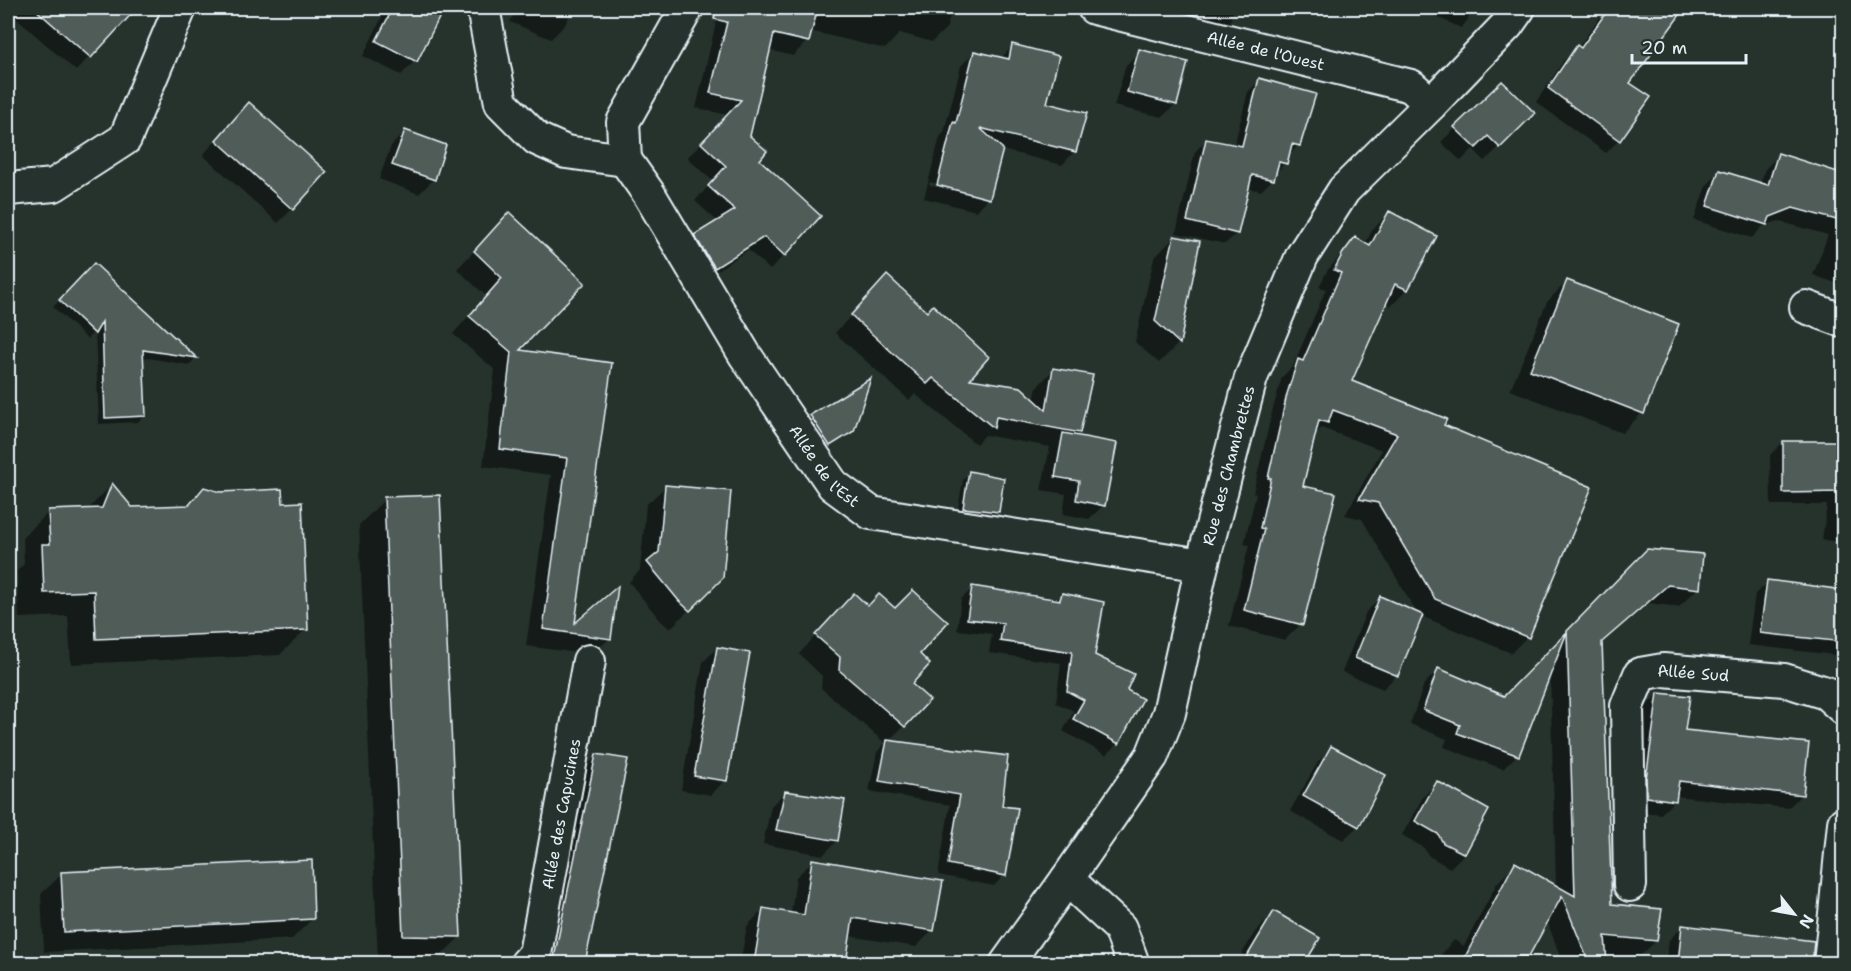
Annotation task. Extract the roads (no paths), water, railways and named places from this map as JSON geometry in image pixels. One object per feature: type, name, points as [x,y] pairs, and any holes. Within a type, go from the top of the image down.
[{"type":"street","points":[[8,189],[54,185],[125,139],[180,8]]},
{"type":"street","points":[[483,8],[501,104],[537,139],[566,152],[625,160],[623,122],[687,8]]},
{"type":"street","name":"Allée de l'Ouest","points":[[1094,8],[1411,86],[1431,104]]},
{"type":"street","name":"Rue des Chambrettes","points":[[1006,963],[1152,756],[1169,713],[1202,565],[1251,378],[1302,256],[1344,190],[1507,25],[1519,8]]},
{"type":"street","name":"Allée de l'Est","points":[[625,160],[650,194],[745,355],[833,485],[871,513],[1202,565]]},
{"type":"street","points":[[1806,307],[1844,321]]},
{"type":"street","name":"Allée des Capucines","points":[[526,963],[535,954],[590,661]]},
{"type":"street","name":"Allée Sud","points":[[1630,885],[1627,706],[1640,674],[1663,670],[1784,680],[1826,693],[1844,709]]},
{"type":"street","points":[[1835,959],[1844,823]]},
{"type":"street","points":[[1067,879],[1120,928],[1132,963]]}]
